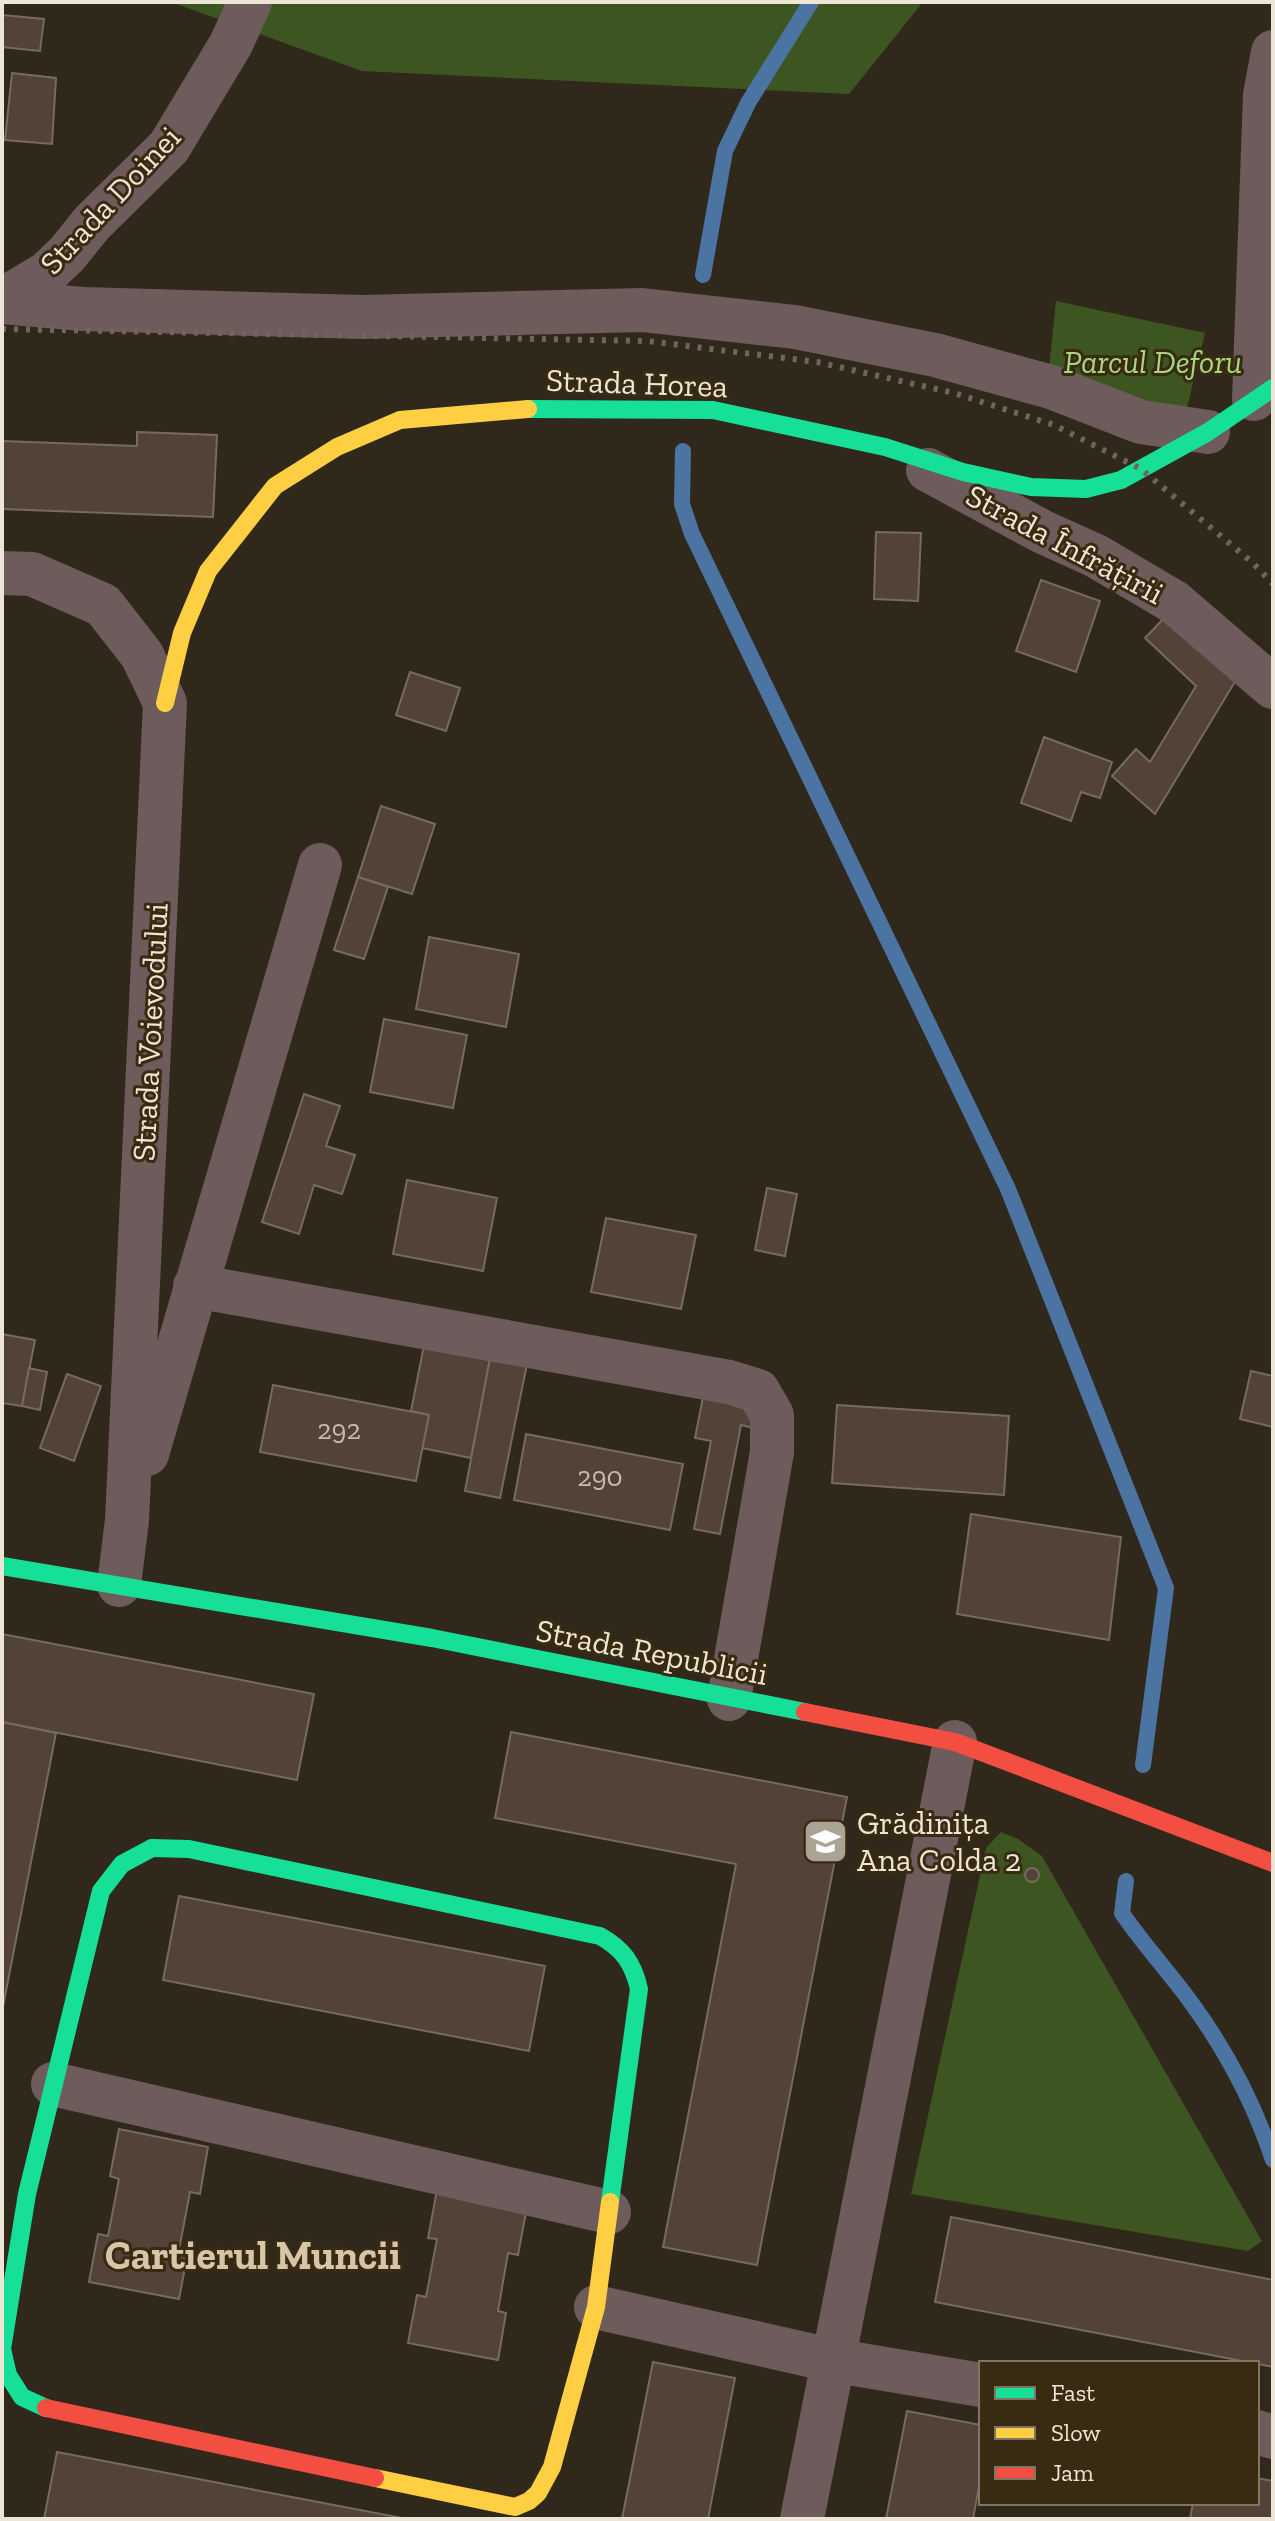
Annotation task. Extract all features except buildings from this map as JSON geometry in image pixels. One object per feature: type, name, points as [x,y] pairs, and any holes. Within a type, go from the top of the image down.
[{"type":"street","name":"Strada Doinei","points":[[2,301],[47,273],[92,223],[169,147],[231,44],[250,2]]},
{"type":"street","points":[[1263,394],[1265,95],[1273,52]]},
{"type":"street","points":[[2,301],[83,309],[363,317],[642,310],[673,313],[795,327],[935,355],[1051,387],[1141,422],[1208,432]]},
{"type":"street","name":"Strada Horea","points":[[165,703],[182,633],[208,571],[275,486],[337,447],[400,420],[548,407],[713,410],[885,447],[963,472],[1031,487],[1086,489],[1121,480],[1208,432],[1263,394]]},
{"type":"street","name":"Strada Înfrățirii","points":[[885,447],[1043,532],[1096,556],[1174,602],[1273,687]]},
{"type":"street","name":"Strada Voievodului","points":[[2,573],[32,574],[103,605],[142,655],[165,703],[127,1520],[119,1585]]},
{"type":"street","points":[[127,1520],[320,865]]},
{"type":"street","points":[[195,1286],[729,1382],[758,1391],[772,1415],[772,1452],[729,1699]]},
{"type":"street","name":"Strada Republicii","points":[[2,1566],[432,1638],[955,1742],[1273,1863]]},
{"type":"street","points":[[802,2519],[955,1742]]},
{"type":"street","points":[[152,1848],[189,1849],[600,1936],[622,1949],[634,1968],[639,1989],[596,2307],[544,2487],[528,2504],[515,2507],[51,2410],[22,2397],[8,2375],[2,2349],[14,2192],[53,2084],[101,1891],[112,1872],[126,1859],[152,1848]]},
{"type":"street","points":[[53,2084],[609,2212]]},
{"type":"street","points":[[596,2307],[831,2360],[979,2385]]},
{"type":"green space","points":[[171,2],[923,2],[849,94],[362,71]]},
{"type":"green space","name":"Parcul Deforu","points":[[1056,301],[1205,333],[1185,416],[1049,369]]},
{"type":"green space","points":[[1001,1832],[1018,1839],[1042,1856],[1262,2241],[1248,2251],[911,2194],[986,1848]]},
{"type":"waterway","points":[[703,275],[725,151],[748,103],[811,2]]},
{"type":"waterway","points":[[683,451],[682,504],[692,534],[1008,1189],[1166,1588],[1143,1765]]},
{"type":"waterway","points":[[1126,1881],[1122,1913],[1215,2038],[1248,2098],[1273,2160]]},
{"type":"railway","points":[[2,329],[647,341],[817,362],[954,393],[1054,425],[1141,469],[1253,563],[1273,584]]},
{"type":"traffic: fast","points":[[528,409],[713,410],[885,447],[963,472],[1031,487],[1086,489],[1121,480],[1208,432],[1273,388]]},
{"type":"traffic: fast","points":[[2,1566],[432,1638],[805,1712]]},
{"type":"traffic: fast","points":[[152,1848],[189,1849],[600,1936],[615,1946],[630,1964],[639,1989],[610,2202]]},
{"type":"traffic: fast","points":[[46,2408],[22,2397],[8,2375],[2,2349],[27,2194],[101,1891],[122,1864],[152,1848]]},
{"type":"traffic: slow","points":[[165,703],[182,633],[208,571],[275,486],[337,447],[400,420],[528,409]]},
{"type":"traffic: slow","points":[[375,2478],[515,2507],[538,2493],[552,2467],[596,2307],[610,2202]]},
{"type":"traffic: jam","points":[[805,1712],[955,1742],[1273,1863]]},
{"type":"traffic: jam","points":[[46,2408],[375,2478]]},
{"type":"place","name":"Grădinița Ana Colda 2","points":[[826,1841]]},
{"type":"district","name":"Cartierul Muncii","points":[[253,2255]]}]
